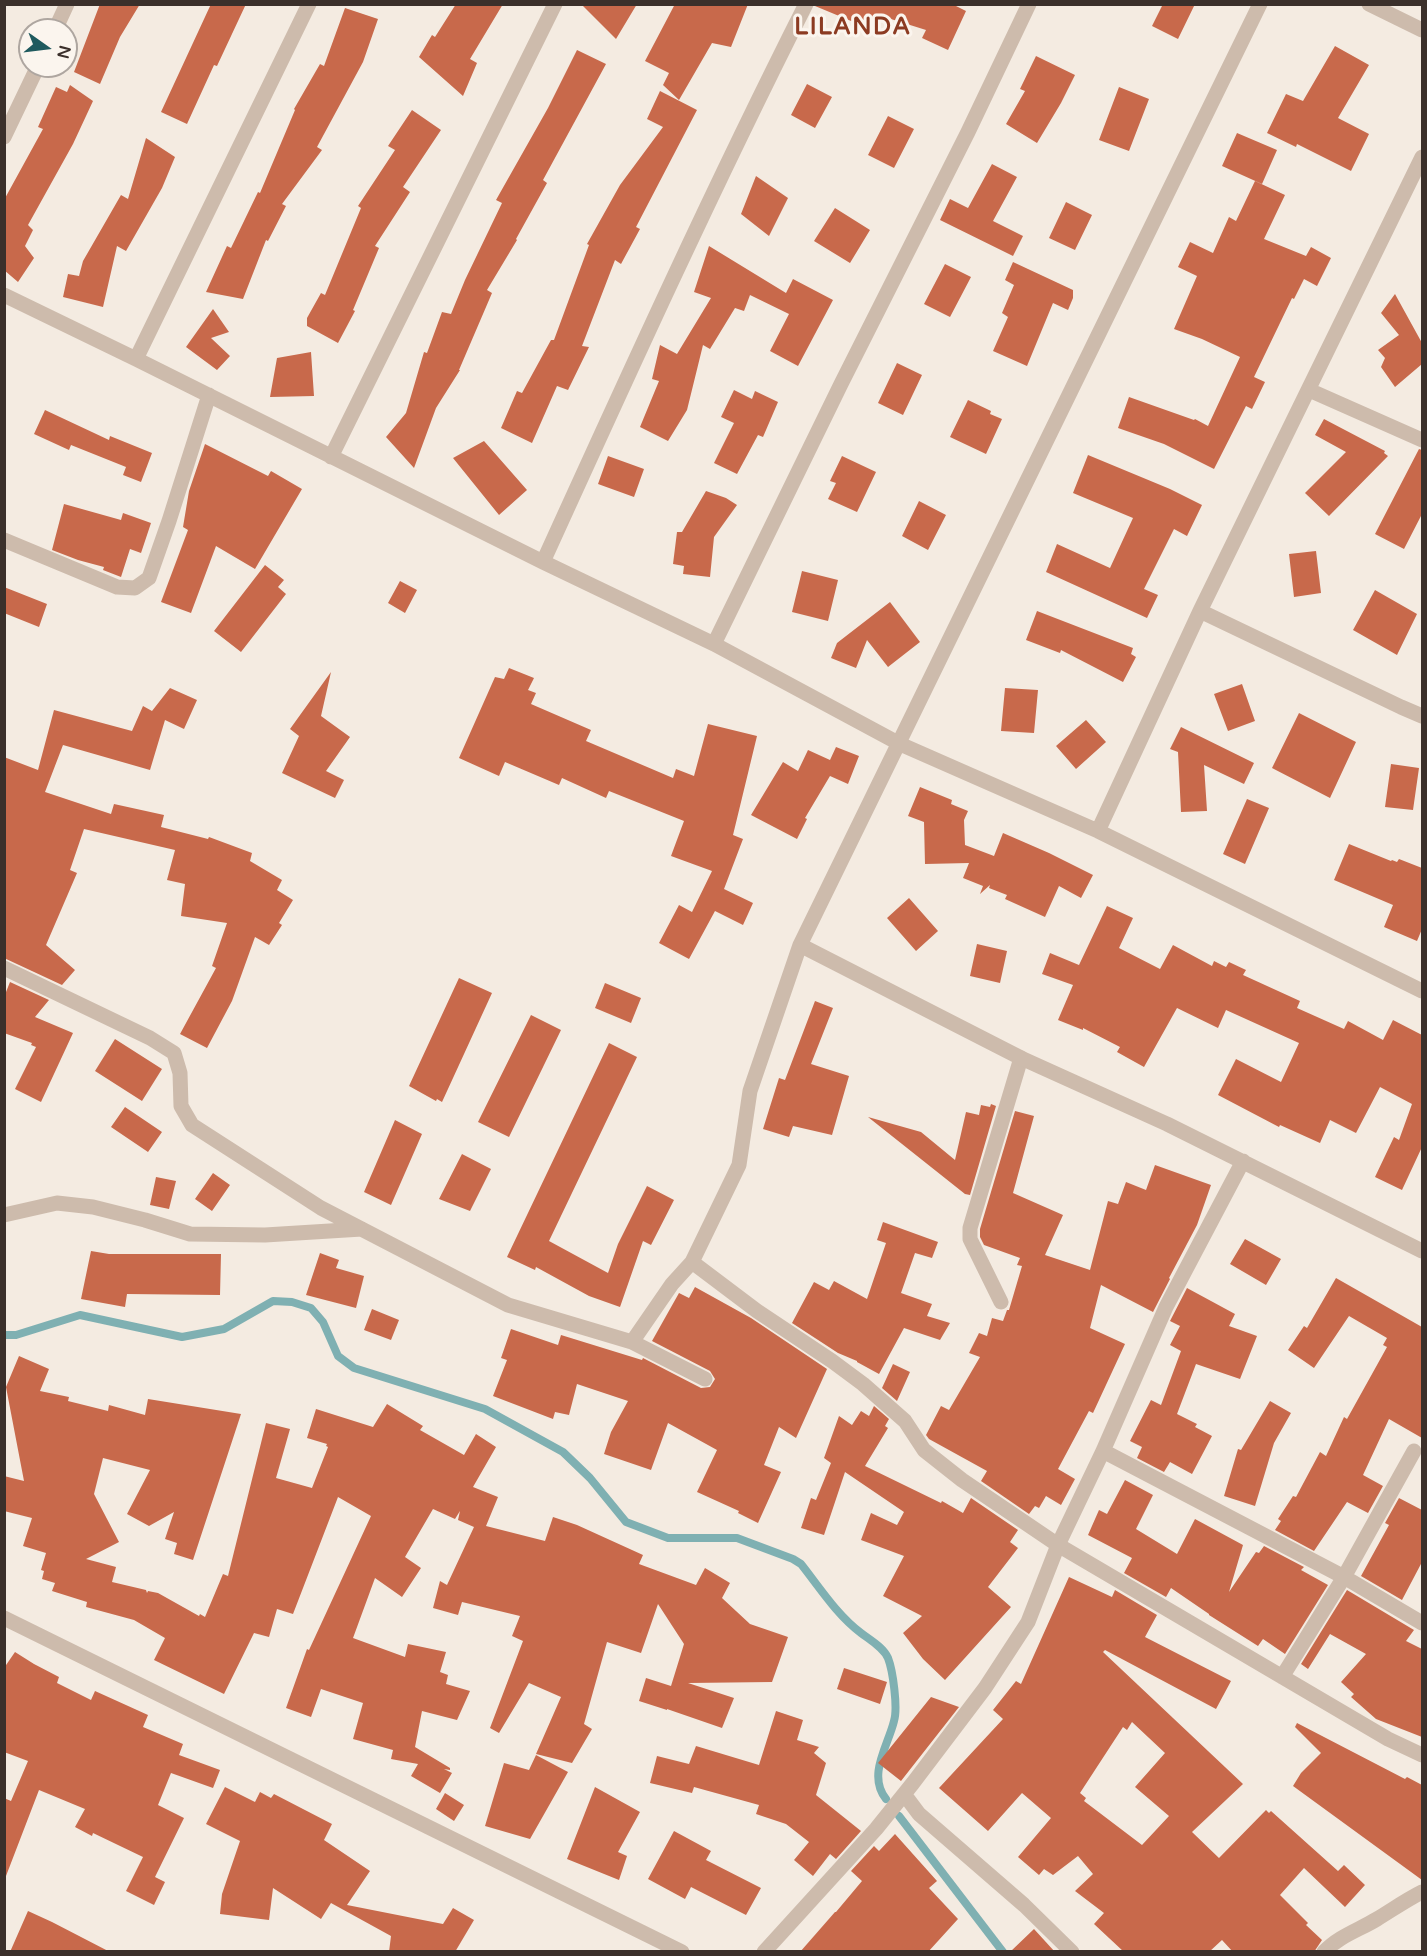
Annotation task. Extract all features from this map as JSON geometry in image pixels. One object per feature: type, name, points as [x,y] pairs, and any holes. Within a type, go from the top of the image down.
[{"type":"street","points":[[61,18],[67,4]]},
{"type":"street","points":[[136,358],[309,4]]},
{"type":"street","points":[[331,457],[555,4]]},
{"type":"street","points":[[543,562],[645,336],[806,4]]},
{"type":"street","points":[[714,645],[1029,4]]},
{"type":"street","points":[[632,1342],[672,1284],[692,1262],[739,1165],[750,1091],[800,945],[1260,4]]},
{"type":"street","points":[[1370,4],[1422,30]]},
{"type":"street","points":[[4,137],[32,78]]},
{"type":"street","points":[[1098,831],[1200,611],[1422,157]]},
{"type":"street","points":[[4,295],[136,358],[331,457],[714,645],[900,744],[1098,831],[1422,991]]},
{"type":"street","points":[[1309,390],[1422,440]]},
{"type":"street","points":[[4,540],[117,587],[135,588],[148,578],[169,521],[209,395]]},
{"type":"street","points":[[1200,611],[1422,716]]},
{"type":"street","points":[[800,945],[1020,1058],[1167,1124],[1422,1251]]},
{"type":"street","points":[[4,968],[150,1038],[174,1053],[180,1073],[181,1106],[192,1125],[321,1208],[508,1305],[632,1342],[705,1379]]},
{"type":"street","points":[[1001,1302],[970,1239],[970,1228],[1020,1058]]},
{"type":"street","points":[[764,1952],[904,1794],[985,1688],[1028,1622],[1058,1545],[1166,1307],[1243,1161]]},
{"type":"street","points":[[4,1215],[57,1203],[113,1212],[190,1234],[265,1235],[362,1229]]},
{"type":"street","points":[[692,1262],[757,1311],[863,1384],[905,1421],[924,1450],[962,1480],[1058,1545],[1388,1739],[1422,1755]]},
{"type":"street","points":[[1102,1451],[1344,1577],[1422,1623]]},
{"type":"street","points":[[1282,1677],[1344,1577],[1414,1451]]},
{"type":"street","points":[[4,1618],[682,1952]]},
{"type":"street","points":[[904,1794],[919,1814],[1024,1905],[1072,1952]]},
{"type":"street","points":[[1324,1952],[1335,1941],[1376,1920],[1422,1892]]},
{"type":"building","points":[[100,4],[140,4],[120,37],[100,84],[78,74],[78,62]]},
{"type":"building","points":[[211,4],[246,4],[217,66],[214,65],[187,124],[161,112]]},
{"type":"building","points":[[456,4],[503,4],[470,59],[477,63],[463,96],[419,57],[432,35],[435,37]]},
{"type":"building","points":[[581,4],[637,4],[616,39]]},
{"type":"building","points":[[675,4],[748,4],[731,47],[712,43],[679,100],[663,85],[669,73],[645,61]]},
{"type":"building","points":[[816,4],[952,4],[966,11],[948,50],[922,38],[926,30],[875,14],[868,28],[815,6]]},
{"type":"building","points":[[1163,4],[1195,4],[1178,39],[1152,26]]},
{"type":"building","points":[[345,8],[378,19],[363,62],[317,147],[322,150],[282,204],[286,206],[268,241],[266,240],[243,299],[206,292],[227,246],[231,248],[258,192],[260,193],[294,109],[320,64],[324,66]]},
{"type":"building","points":[[1335,46],[1369,65],[1338,118],[1369,134],[1351,171],[1297,144],[1296,147],[1267,133],[1286,94],[1303,101]]},
{"type":"building","points":[[577,50],[606,64],[543,180],[547,183],[517,240],[487,290],[492,293],[460,370],[436,408],[414,468],[386,437],[406,413],[424,352],[427,353],[442,312],[451,314],[502,203],[496,200],[548,108]]},
{"type":"building","points":[[1036,56],[1075,75],[1037,143],[1006,124],[1025,91],[1020,89]]},
{"type":"building","points":[[807,84],[832,97],[815,128],[791,115]]},
{"type":"building","points":[[70,85],[93,101],[73,144],[28,225],[33,230],[25,246],[34,258],[18,282],[4,270],[4,200],[43,129],[38,127],[56,87],[67,92]]},
{"type":"building","points":[[1119,87],[1149,99],[1129,151],[1099,140]]},
{"type":"building","points":[[660,91],[697,110],[636,227],[640,229],[621,264],[615,260],[582,346],[589,347],[568,390],[557,386],[532,443],[501,428],[517,391],[522,393],[551,340],[554,340],[589,245],[587,244],[620,185],[663,127],[647,119]]},
{"type":"building","points":[[412,110],[441,130],[403,187],[410,192],[375,246],[379,248],[353,310],[355,311],[338,343],[307,326],[307,318],[321,293],[325,295],[361,208],[358,206],[395,150],[388,146]]},
{"type":"building","points":[[888,116],[914,129],[894,168],[868,155]]},
{"type":"building","points":[[1237,133],[1277,150],[1262,184],[1222,166]]},
{"type":"building","points":[[146,138],[175,157],[162,188],[126,251],[117,246],[103,307],[63,297],[68,274],[79,276],[83,261],[121,195],[128,199]]},
{"type":"building","points":[[992,164],[1017,177],[993,221],[1023,236],[1013,256],[940,220],[950,199],[968,208]]},
{"type":"building","points":[[756,176],[788,198],[769,236],[741,214]]},
{"type":"building","points":[[1255,181],[1285,195],[1264,239],[1306,256],[1311,247],[1331,258],[1317,286],[1304,279],[1294,299],[1292,298],[1254,377],[1265,382],[1252,409],[1246,406],[1214,469],[1164,444],[1118,428],[1129,397],[1195,419],[1208,426],[1240,357],[1174,329],[1197,276],[1178,267],[1190,242],[1213,253],[1229,217],[1236,221]]},
{"type":"building","points":[[1066,202],[1092,215],[1075,250],[1049,238]]},
{"type":"building","points":[[835,208],[870,230],[850,263],[814,241]]},
{"type":"building","points":[[709,246],[786,293],[793,279],[833,300],[798,366],[770,351],[789,314],[750,295],[744,311],[735,308],[710,349],[703,345],[687,410],[668,441],[640,427],[659,381],[652,379],[660,345],[677,354],[711,298],[694,292]]},
{"type":"building","points":[[1013,262],[1073,290],[1073,298],[1068,310],[1053,303],[1027,366],[993,351],[1008,317],[1002,313],[1014,285],[1005,280]]},
{"type":"building","points":[[945,264],[971,277],[950,317],[924,304]]},
{"type":"building","points":[[1395,294],[1422,343],[1422,364],[1395,387],[1381,367],[1385,358],[1378,350],[1399,335],[1381,313]]},
{"type":"building","points":[[213,309],[229,332],[211,338],[230,356],[217,370],[186,347]]},
{"type":"building","points":[[311,352],[314,396],[270,397],[277,358]]},
{"type":"building","points":[[897,363],[922,375],[903,415],[878,403]]},
{"type":"building","points":[[734,390],[752,399],[755,391],[778,402],[763,437],[758,435],[737,474],[714,463],[734,423],[721,417]]},
{"type":"building","points":[[968,400],[1002,419],[986,454],[950,437]]},
{"type":"building","points":[[45,410],[109,440],[110,436],[152,453],[141,482],[123,475],[126,467],[71,445],[69,450],[34,434]]},
{"type":"building","points":[[1324,419],[1385,451],[1384,453],[1388,456],[1329,516],[1305,493],[1346,452],[1315,435]]},
{"type":"building","points":[[484,441],[527,490],[499,515],[453,458]]},
{"type":"building","points":[[205,444],[268,476],[271,471],[302,489],[255,569],[216,546],[191,613],[161,602],[188,530],[183,527],[189,491]]},
{"type":"building","points":[[1419,449],[1422,450],[1422,514],[1404,549],[1375,534]]},
{"type":"building","points":[[1088,455],[1202,505],[1187,536],[1174,529],[1144,589],[1158,595],[1147,618],[1046,572],[1057,544],[1110,568],[1133,518],[1073,493]]},
{"type":"building","points":[[608,456],[644,469],[634,497],[598,484]]},
{"type":"building","points":[[842,456],[876,472],[857,512],[828,499],[836,483],[830,481]]},
{"type":"building","points":[[706,491],[726,498],[737,505],[714,537],[710,577],[683,574],[684,566],[673,564],[677,532],[682,532]]},
{"type":"building","points":[[919,501],[946,515],[928,550],[902,536]]},
{"type":"building","points":[[64,504],[121,520],[123,513],[151,523],[141,553],[130,549],[121,577],[103,570],[104,567],[52,550]]},
{"type":"building","points":[[1316,551],[1321,593],[1294,597],[1289,554]]},
{"type":"building","points":[[265,565],[284,580],[278,587],[286,594],[241,652],[214,631]]},
{"type":"building","points":[[802,571],[838,580],[828,621],[792,612]]},
{"type":"building","points":[[400,581],[417,590],[405,613],[388,603]]},
{"type":"building","points":[[4,587],[47,604],[39,627],[4,613]]},
{"type":"building","points":[[1375,590],[1417,614],[1397,655],[1353,630]]},
{"type":"building","points":[[890,602],[920,642],[888,667],[867,640],[856,668],[831,658],[837,643]]},
{"type":"building","points":[[1037,611],[1133,648],[1131,654],[1136,657],[1123,682],[1061,650],[1060,653],[1026,640]]},
{"type":"building","points":[[509,668],[534,678],[528,690],[536,693],[531,704],[591,730],[586,741],[673,778],[676,769],[694,776],[708,724],[757,736],[733,835],[743,839],[724,889],[753,903],[743,925],[715,911],[689,959],[659,943],[679,905],[692,912],[712,871],[671,856],[684,821],[609,791],[606,798],[562,778],[559,785],[505,762],[499,776],[459,758],[495,677],[504,679]]},
{"type":"building","points":[[331,672],[321,716],[350,737],[326,771],[344,780],[335,798],[282,773],[299,736],[290,729]]},
{"type":"building","points":[[1242,684],[1255,721],[1228,731],[1214,694]]},
{"type":"building","points":[[170,688],[197,700],[184,729],[165,720],[150,770],[63,745],[45,792],[111,814],[114,804],[164,815],[161,827],[208,839],[209,837],[252,853],[250,861],[282,880],[277,890],[293,900],[279,923],[282,925],[269,945],[255,937],[232,1001],[207,1048],[180,1034],[216,968],[212,966],[227,923],[181,916],[185,884],[167,880],[175,850],[84,829],[70,870],[77,873],[46,945],[75,970],[62,985],[4,958],[4,757],[38,770],[54,710],[132,731],[143,706],[152,711]]},
{"type":"building","points":[[1005,688],[1038,690],[1034,733],[1001,731]]},
{"type":"building","points":[[1299,713],[1356,742],[1330,798],[1272,768]]},
{"type":"building","points":[[1086,720],[1106,742],[1076,769],[1056,746]]},
{"type":"building","points":[[1181,727],[1254,763],[1244,784],[1204,765],[1207,811],[1181,812],[1178,752],[1170,749]]},
{"type":"building","points":[[836,747],[859,756],[848,784],[830,776],[805,818],[807,819],[797,839],[751,815],[783,762],[798,771],[808,750],[830,760]]},
{"type":"building","points":[[1391,764],[1419,768],[1413,810],[1385,807]]},
{"type":"building","points":[[920,787],[952,800],[951,804],[968,811],[964,820],[965,845],[994,856],[1003,833],[1093,875],[1081,898],[1059,886],[1045,917],[1005,899],[1007,895],[989,888],[990,885],[980,894],[983,886],[963,878],[969,863],[925,864],[924,822],[908,816]]},
{"type":"building","points":[[1247,799],[1269,808],[1245,864],[1223,854]]},
{"type":"building","points":[[1349,844],[1391,861],[1397,862],[1399,859],[1422,868],[1422,929],[1417,941],[1384,927],[1393,905],[1334,880]]},
{"type":"building","points":[[909,898],[938,931],[916,951],[887,918]]},
{"type":"building","points":[[1107,906],[1133,918],[1119,948],[1160,969],[1173,945],[1212,966],[1214,961],[1226,967],[1229,962],[1246,970],[1243,975],[1300,1001],[1297,1008],[1344,1029],[1348,1021],[1383,1040],[1393,1020],[1422,1035],[1422,1147],[1402,1190],[1375,1177],[1394,1137],[1399,1140],[1412,1104],[1380,1087],[1356,1133],[1330,1120],[1320,1143],[1280,1125],[1279,1127],[1218,1095],[1236,1059],[1281,1082],[1299,1043],[1226,1010],[1218,1028],[1177,1008],[1144,1067],[1117,1052],[1120,1047],[1083,1028],[1083,1030],[1058,1020],[1073,985],[1042,974],[1050,953],[1079,965]]},
{"type":"building","points":[[977,944],[1007,951],[1000,983],[970,976]]},
{"type":"building","points":[[459,978],[492,993],[442,1102],[409,1086]]},
{"type":"building","points":[[10,982],[49,1000],[35,1017],[73,1033],[41,1102],[15,1089],[36,1047],[31,1045],[32,1043],[4,1033],[4,997]]},
{"type":"building","points":[[605,983],[641,998],[631,1023],[595,1008]]},
{"type":"building","points":[[815,1001],[833,1008],[811,1064],[849,1076],[832,1135],[793,1126],[789,1137],[763,1129],[779,1078],[785,1080]]},
{"type":"building","points":[[531,1015],[561,1030],[509,1137],[478,1122]]},
{"type":"building","points":[[115,1039],[162,1069],[142,1101],[95,1071]]},
{"type":"building","points":[[609,1043],[637,1057],[549,1241],[608,1273],[618,1244],[647,1186],[674,1200],[651,1245],[643,1241],[620,1307],[589,1296],[536,1267],[535,1270],[507,1257]]},
{"type":"building","points":[[991,1104],[996,1106],[970,1195],[965,1194],[868,1117],[921,1132],[955,1160],[966,1112],[979,1115],[981,1105],[990,1107]]},
{"type":"building","points":[[125,1107],[162,1132],[148,1152],[111,1127]]},
{"type":"building","points":[[1015,1111],[1034,1116],[1013,1193],[1063,1215],[1045,1255],[1090,1270],[1108,1201],[1118,1204],[1126,1182],[1146,1190],[1155,1165],[1211,1185],[1197,1225],[1153,1312],[1101,1285],[1090,1328],[1125,1344],[1093,1413],[1089,1411],[1058,1469],[1075,1479],[1061,1505],[1046,1496],[1039,1508],[1035,1506],[1029,1514],[981,1481],[987,1471],[929,1439],[926,1435],[941,1406],[949,1410],[980,1357],[969,1353],[979,1333],[987,1336],[992,1318],[1003,1321],[1009,1310],[1022,1266],[1017,1265],[1020,1258],[984,1245],[980,1237],[980,1229]]},
{"type":"building","points":[[395,1120],[422,1134],[391,1205],[364,1192]]},
{"type":"building","points":[[462,1154],[491,1169],[470,1211],[439,1199]]},
{"type":"building","points":[[213,1173],[230,1185],[212,1211],[195,1199]]},
{"type":"building","points":[[156,1177],[176,1181],[169,1209],[150,1205]]},
{"type":"building","points":[[883,1222],[938,1242],[932,1258],[915,1253],[901,1293],[932,1304],[927,1316],[950,1323],[940,1340],[904,1328],[879,1374],[838,1353],[792,1323],[814,1282],[829,1290],[834,1281],[867,1299],[886,1243],[877,1240]]},
{"type":"building","points":[[1245,1239],[1281,1259],[1266,1285],[1230,1264]]},
{"type":"building","points":[[91,1251],[109,1254],[221,1254],[220,1295],[127,1294],[125,1307],[81,1299]]},
{"type":"building","points":[[320,1253],[339,1260],[336,1268],[364,1276],[356,1308],[306,1295]]},
{"type":"building","points":[[1336,1278],[1422,1327],[1422,1438],[1389,1419],[1363,1475],[1383,1486],[1368,1513],[1347,1502],[1314,1551],[1275,1530],[1281,1521],[1278,1519],[1293,1496],[1296,1497],[1320,1452],[1326,1456],[1344,1417],[1347,1419],[1387,1347],[1383,1345],[1387,1338],[1349,1316],[1314,1368],[1288,1350],[1304,1326],[1307,1328]]},
{"type":"building","points":[[695,1287],[751,1318],[827,1369],[796,1438],[779,1427],[764,1465],[781,1472],[758,1523],[738,1513],[739,1511],[697,1492],[717,1450],[668,1423],[651,1470],[604,1454],[611,1432],[628,1401],[577,1384],[569,1415],[555,1412],[553,1419],[493,1396],[507,1360],[501,1358],[511,1329],[558,1345],[561,1335],[642,1360],[643,1358],[701,1388],[710,1387],[715,1379],[710,1371],[652,1341],[679,1293],[689,1298]]},
{"type":"building","points":[[1187,1288],[1235,1314],[1229,1326],[1257,1336],[1240,1379],[1196,1364],[1177,1414],[1197,1424],[1195,1427],[1212,1436],[1192,1474],[1170,1462],[1164,1472],[1137,1458],[1142,1447],[1130,1441],[1151,1400],[1161,1405],[1181,1351],[1170,1345],[1180,1326],[1170,1321]]},
{"type":"building","points":[[372,1309],[399,1320],[391,1340],[364,1330]]},
{"type":"building","points":[[19,1356],[49,1369],[40,1391],[69,1397],[68,1401],[108,1411],[109,1405],[145,1415],[148,1399],[241,1414],[193,1560],[174,1554],[177,1543],[165,1539],[174,1512],[149,1526],[127,1514],[150,1470],[103,1458],[94,1494],[119,1542],[86,1559],[116,1567],[112,1582],[146,1590],[147,1593],[148,1591],[158,1593],[199,1616],[200,1614],[205,1617],[223,1574],[228,1576],[266,1423],[290,1429],[276,1478],[312,1488],[328,1447],[327,1444],[307,1438],[316,1409],[373,1427],[387,1404],[423,1426],[420,1430],[464,1455],[476,1434],[496,1447],[473,1487],[498,1497],[486,1526],[545,1541],[553,1517],[577,1525],[643,1555],[639,1564],[696,1585],[705,1568],[730,1583],[722,1598],[750,1624],[788,1637],[772,1682],[688,1683],[734,1698],[722,1728],[639,1701],[646,1678],[671,1686],[684,1644],[658,1604],[641,1653],[607,1642],[584,1724],[592,1729],[572,1763],[536,1754],[561,1697],[529,1683],[499,1733],[490,1728],[523,1641],[512,1636],[520,1616],[462,1602],[458,1615],[433,1608],[440,1581],[447,1585],[474,1527],[458,1520],[460,1511],[455,1519],[433,1509],[405,1557],[421,1568],[402,1597],[375,1578],[353,1638],[405,1657],[408,1644],[446,1652],[440,1672],[448,1675],[446,1684],[470,1691],[457,1720],[422,1711],[415,1747],[450,1768],[450,1770],[444,1769],[452,1773],[440,1793],[411,1776],[418,1764],[391,1759],[393,1750],[353,1739],[363,1703],[321,1689],[311,1717],[286,1708],[307,1649],[309,1650],[371,1516],[338,1497],[293,1614],[277,1609],[269,1637],[254,1633],[224,1694],[154,1660],[165,1638],[134,1620],[86,1607],[87,1602],[52,1591],[55,1583],[42,1579],[44,1571],[41,1570],[46,1553],[23,1546],[32,1518],[4,1511],[4,1476],[24,1481],[6,1387]]},
{"type":"building","points":[[893,1364],[910,1372],[897,1401],[882,1388]]},
{"type":"building","points":[[1270,1401],[1291,1413],[1274,1443],[1255,1506],[1224,1496],[1238,1449],[1241,1450]]},
{"type":"building","points":[[874,1406],[889,1419],[885,1426],[888,1428],[865,1466],[963,1513],[971,1498],[1018,1530],[1010,1542],[1018,1548],[988,1587],[1011,1607],[945,1680],[923,1659],[903,1633],[922,1616],[883,1596],[904,1556],[861,1540],[871,1513],[897,1525],[904,1512],[845,1472],[824,1535],[801,1528],[811,1498],[816,1500],[831,1463],[824,1458],[839,1416],[852,1425],[861,1411],[869,1416]]},
{"type":"building","points":[[1125,1480],[1153,1495],[1136,1529],[1177,1554],[1195,1519],[1243,1545],[1229,1592],[1256,1552],[1259,1553],[1264,1546],[1304,1567],[1301,1570],[1328,1585],[1285,1654],[1263,1639],[1258,1646],[1171,1588],[1166,1597],[1124,1573],[1132,1558],[1088,1535],[1099,1510],[1107,1514]]},
{"type":"building","points":[[1399,1498],[1422,1510],[1422,1562],[1402,1600],[1361,1576],[1389,1525],[1385,1523]]},
{"type":"building","points":[[1069,1577],[1112,1597],[1115,1590],[1157,1615],[1145,1637],[1231,1681],[1216,1709],[1105,1650],[1103,1652],[1243,1784],[1192,1832],[1219,1858],[1266,1810],[1269,1813],[1271,1811],[1338,1871],[1344,1865],[1365,1885],[1345,1907],[1304,1868],[1280,1895],[1322,1940],[1314,1952],[1233,1952],[1222,1940],[1209,1952],[1124,1952],[1094,1924],[1104,1913],[1075,1891],[1093,1874],[1078,1856],[1053,1875],[1044,1869],[1039,1875],[1018,1857],[1051,1818],[1022,1793],[988,1831],[939,1788],[1003,1719],[993,1710],[1016,1681],[1021,1684]],"holes":[[[1132,1722],[1165,1753],[1135,1787],[1169,1816],[1142,1845],[1084,1801],[1086,1798],[1080,1793],[1123,1727],[1127,1730]]]},
{"type":"building","points":[[1347,1590],[1414,1630],[1406,1641],[1422,1649],[1422,1737],[1376,1719],[1351,1697],[1354,1694],[1341,1682],[1366,1654],[1330,1634],[1308,1669],[1301,1664]]},
{"type":"building","points":[[15,1652],[59,1677],[57,1683],[91,1700],[95,1691],[148,1715],[143,1727],[183,1744],[179,1755],[220,1770],[213,1788],[171,1773],[158,1805],[184,1818],[155,1877],[165,1882],[154,1905],[126,1891],[143,1857],[75,1827],[85,1809],[39,1790],[6,1876],[4,1876],[4,1798],[11,1801],[28,1761],[4,1752],[4,1668]]},
{"type":"building","points":[[844,1668],[887,1682],[880,1704],[837,1689]]},
{"type":"building","points":[[931,1697],[959,1707],[901,1781],[878,1763]]},
{"type":"building","points":[[776,1711],[803,1720],[797,1740],[819,1747],[814,1753],[826,1763],[816,1795],[861,1831],[836,1859],[830,1854],[813,1876],[794,1860],[809,1842],[786,1824],[756,1814],[759,1805],[694,1787],[692,1793],[650,1783],[657,1756],[689,1764],[696,1746],[759,1765]]},
{"type":"building","points":[[1297,1723],[1405,1779],[1407,1777],[1422,1785],[1422,1880],[1293,1786],[1301,1773],[1321,1753],[1295,1727]]},
{"type":"building","points":[[536,1755],[568,1772],[530,1839],[485,1826],[504,1763],[529,1770]]},
{"type":"building","points":[[225,1787],[255,1802],[260,1792],[271,1798],[274,1794],[332,1824],[324,1840],[370,1871],[347,1905],[443,1924],[453,1908],[474,1920],[455,1952],[389,1952],[391,1936],[331,1903],[321,1919],[273,1888],[269,1920],[220,1914],[222,1894],[240,1841],[206,1824]]},
{"type":"building","points":[[595,1787],[640,1812],[618,1852],[627,1856],[619,1880],[567,1859]]},
{"type":"building","points":[[445,1793],[464,1805],[454,1821],[436,1809]]},
{"type":"building","points":[[674,1831],[711,1851],[706,1860],[761,1888],[746,1915],[691,1887],[685,1899],[648,1879]]},
{"type":"building","points":[[895,1834],[937,1881],[929,1888],[958,1919],[928,1952],[800,1952],[862,1881],[851,1871],[874,1846],[879,1851]]},
{"type":"building","points":[[28,1911],[52,1922],[110,1952],[10,1952]]},
{"type":"building","points":[[1034,1929],[1055,1952],[1010,1952]]},
{"type":"waterway","points":[[4,1335],[16,1335],[80,1315],[182,1337],[224,1329],[273,1301],[292,1302],[311,1308],[323,1322],[338,1356],[354,1368],[485,1409],[563,1452],[590,1478],[626,1522],[668,1538],[737,1538],[793,1559],[801,1564],[844,1618],[880,1647],[888,1658],[893,1680],[895,1715],[881,1760],[878,1780],[886,1799]]},
{"type":"waterway","points":[[899,1816],[1003,1952]]},
{"type":"district","name":"LILANDA","points":[[853,28]]}]
